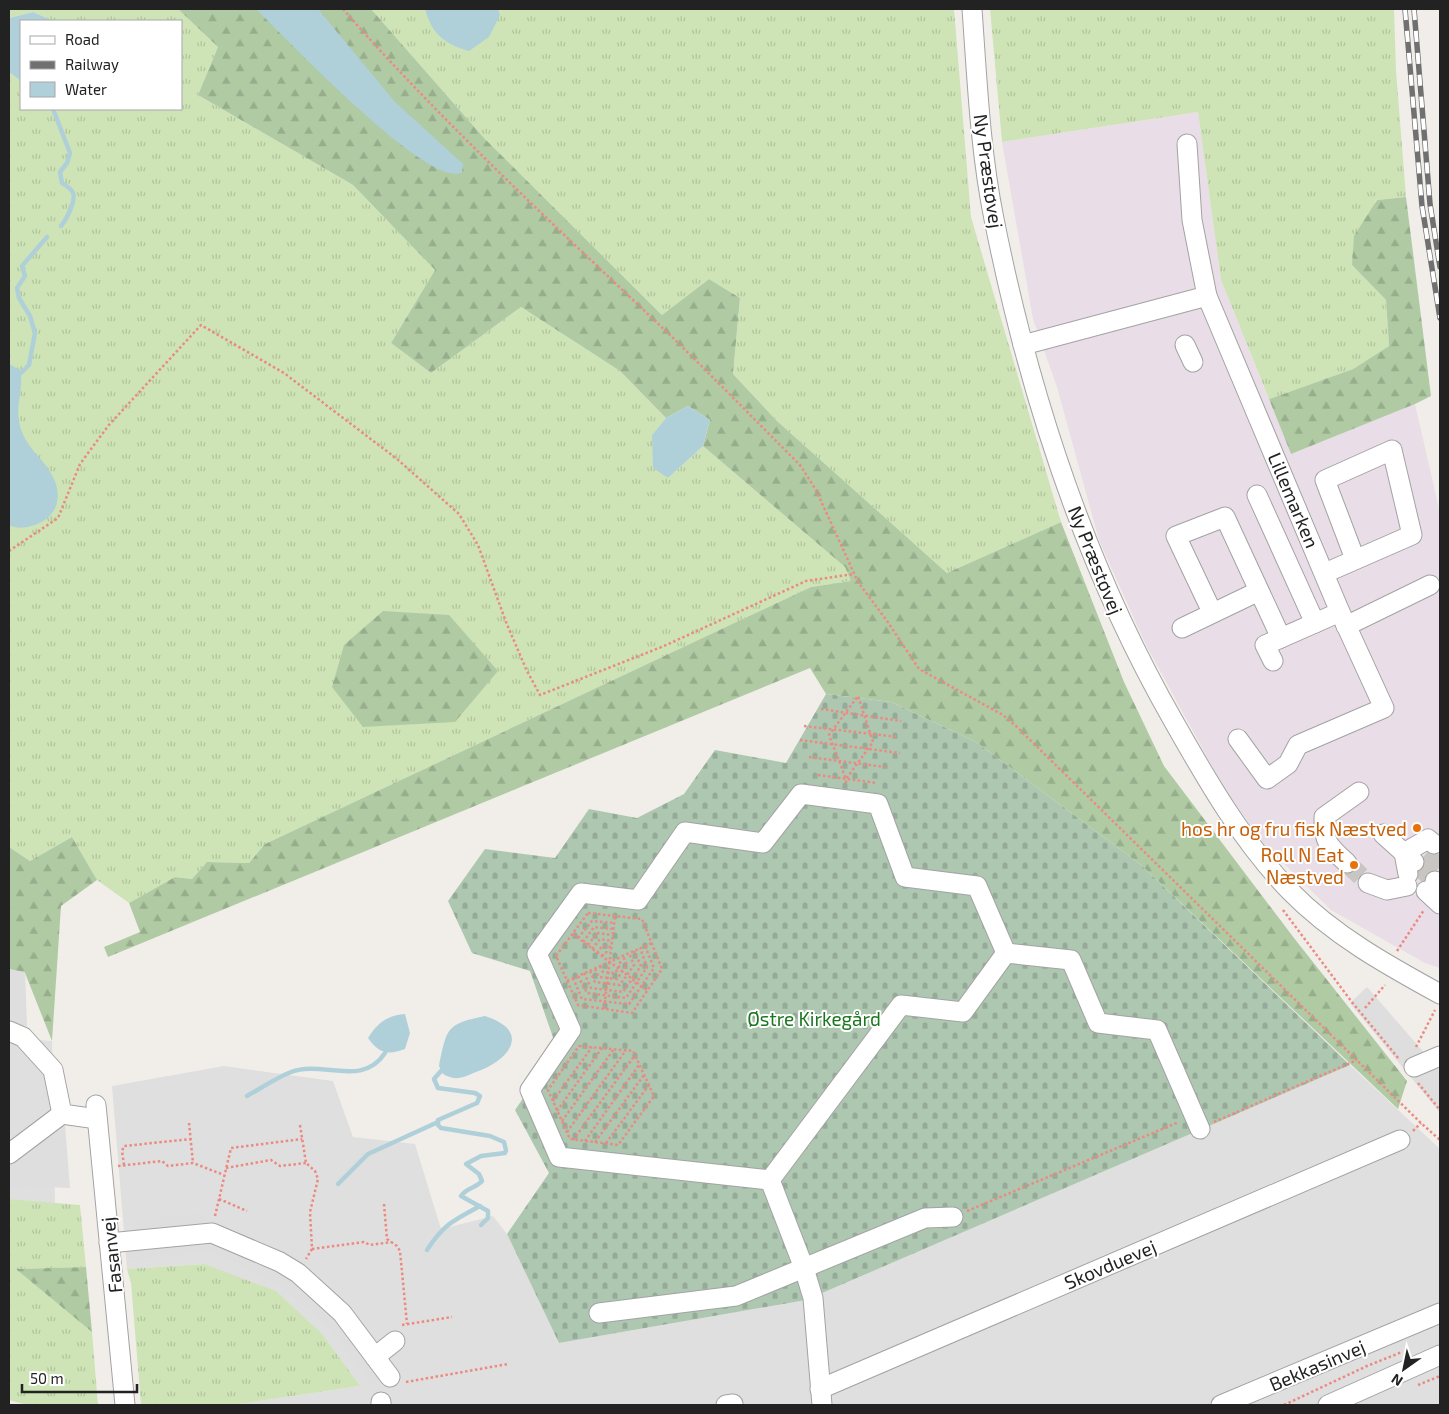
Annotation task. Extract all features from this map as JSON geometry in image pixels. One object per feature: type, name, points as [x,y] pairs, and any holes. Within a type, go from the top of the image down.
[{"type":"street","name":"Ny Præstøvej","points":[[972,9],[981,115],[993,217],[1023,345],[1055,458],[1093,557],[1138,658],[1199,767],[1240,833],[1291,891],[1336,931],[1438,1001]]},
{"type":"street","name":"Lillemarken","points":[[1187,144],[1192,220],[1207,296],[1343,619],[1384,708],[1298,746],[1288,764],[1267,779],[1238,739]]},
{"type":"street","points":[[1023,345],[1207,296]]},
{"type":"street","points":[[1185,344],[1193,362]]},
{"type":"street","points":[[1324,573],[1412,535],[1392,450],[1324,480],[1355,559]]},
{"type":"street","points":[[1257,495],[1315,623]]},
{"type":"street","points":[[1212,612],[1176,536],[1225,517],[1281,638]]},
{"type":"street","points":[[1273,661],[1265,645],[1315,623],[1343,619],[1430,585]]},
{"type":"street","points":[[1182,628],[1259,590]]},
{"type":"street","points":[[1347,863],[1334,852],[1323,835],[1324,817],[1359,792]]},
{"type":"street","points":[[770,1180],[560,1157],[530,1090],[571,1030],[537,954],[581,893],[638,900],[685,832],[764,843],[801,794],[878,804],[905,877],[978,886],[1006,952]]},
{"type":"street","points":[[1368,883],[1387,890],[1416,860],[1383,834]]},
{"type":"street","points":[[1006,952],[1071,960],[1098,1023],[1157,1030],[1197,1122]]},
{"type":"street","points":[[770,1180],[901,1004],[963,1012],[1006,952]]},
{"type":"street","points":[[9,1031],[23,1037],[53,1070],[62,1114],[9,1154]]},
{"type":"street","points":[[1409,1062],[1440,1056]]},
{"type":"street","name":"Fasanvej","points":[[62,1114],[96,1112],[125,1405]]},
{"type":"street","name":"Skovduevej","points":[[821,1397],[1400,1140]]},
{"type":"street","points":[[770,1180],[804,1268],[813,1298],[821,1397]]},
{"type":"street","points":[[599,1313],[736,1296],[925,1218],[953,1217]]},
{"type":"street","points":[[109,1243],[212,1232],[246,1246],[298,1273],[342,1313],[390,1377]]},
{"type":"street","name":"Bekkasinvej","points":[[1221,1405],[1440,1313]]},
{"type":"street","points":[[375,1357],[396,1333]]},
{"type":"street","points":[[1328,1405],[1440,1355]]},
{"type":"path","points":[[343,9],[389,60],[490,162],[700,364],[800,465],[816,490],[854,574],[919,669],[1004,716],[1016,726],[1420,1123],[1440,1140]]},
{"type":"path","points":[[9,550],[58,518],[80,464],[108,426],[201,325],[291,378],[397,459],[459,514],[478,545],[506,622],[526,669],[540,695],[664,646],[806,581],[854,574]]},
{"type":"path","points":[[843,800],[846,779],[873,742],[858,696],[829,735],[846,779]]},
{"type":"path","points":[[821,709],[900,721]]},
{"type":"path","points":[[804,726],[898,737]]},
{"type":"path","points":[[800,740],[900,753]]},
{"type":"path","points":[[808,757],[885,767]]},
{"type":"path","points":[[818,775],[877,783]]},
{"type":"path","points":[[1388,965],[1434,893]]},
{"type":"path","points":[[1280,906],[1351,1001],[1409,1062],[1440,1110]]},
{"type":"path","points":[[588,914],[642,918],[662,969],[632,1013],[578,1005],[556,956],[573,934],[588,914]]},
{"type":"path","points":[[604,1009],[615,916]]},
{"type":"path","points":[[578,938],[592,921],[614,923]]},
{"type":"path","points":[[583,942],[594,927],[614,929]]},
{"type":"path","points":[[588,945],[597,933],[613,935]]},
{"type":"path","points":[[573,934],[648,990]]},
{"type":"path","points":[[592,949],[600,939],[612,941]]},
{"type":"path","points":[[567,980],[652,943]]},
{"type":"path","points":[[597,953],[602,946],[612,947]]},
{"type":"path","points":[[573,978],[582,999],[629,1004],[654,968],[645,946]]},
{"type":"path","points":[[578,976],[587,993],[626,998],[647,967],[640,948]]},
{"type":"path","points":[[584,973],[591,988],[623,992],[641,966],[634,951]]},
{"type":"path","points":[[602,956],[605,952],[611,953]]},
{"type":"path","points":[[590,971],[595,982],[620,985],[634,966],[629,953]]},
{"type":"path","points":[[595,968],[599,977],[617,979],[627,964],[623,956]]},
{"type":"path","points":[[600,966],[603,972],[615,973],[621,964],[618,958]]},
{"type":"path","points":[[1365,1008],[1385,985]]},
{"type":"path","points":[[1409,1062],[1438,1001]]},
{"type":"path","points":[[579,1046],[592,1047],[633,1051],[654,1096],[618,1145],[570,1139],[548,1090],[579,1046]]},
{"type":"path","points":[[553,1101],[592,1047]]},
{"type":"path","points":[[557,1111],[602,1048]]},
{"type":"path","points":[[562,1122],[614,1049]]},
{"type":"path","points":[[567,1132],[626,1050]]},
{"type":"path","points":[[573,1140],[635,1055]]},
{"type":"path","points":[[953,1217],[1357,1060]]},
{"type":"path","points":[[585,1141],[640,1065]]},
{"type":"path","points":[[595,1142],[644,1075]]},
{"type":"path","points":[[606,1143],[649,1085]]},
{"type":"path","points":[[189,1123],[193,1163]]},
{"type":"path","points":[[298,1273],[312,1249],[310,1212],[318,1179],[315,1171],[306,1163],[300,1125]]},
{"type":"path","points":[[124,1165],[122,1150],[124,1146],[191,1139]]},
{"type":"path","points":[[212,1232],[231,1148],[302,1139]]},
{"type":"path","points":[[226,1168],[271,1160],[280,1166],[306,1163]]},
{"type":"path","points":[[102,1168],[162,1162],[168,1166],[193,1163],[225,1175]]},
{"type":"path","points":[[219,1199],[247,1211]]},
{"type":"path","points":[[384,1204],[388,1240],[397,1246],[400,1251],[407,1324]]},
{"type":"path","points":[[312,1249],[364,1242],[370,1245],[391,1242]]},
{"type":"path","points":[[396,1333],[407,1324],[452,1317]]},
{"type":"path","points":[[1284,1405],[1367,1366],[1404,1351]]},
{"type":"path","points":[[390,1377],[400,1383],[508,1364]]},
{"type":"shaded area","points":[[1198,112],[1221,280],[1291,454],[1415,404],[1440,513],[1440,968],[1425,963],[1331,910],[1263,843],[1225,790],[1145,643],[1099,540],[1057,387],[1033,319],[1002,142]]},
{"type":"shaded area","points":[[9,969],[25,972],[27,1026],[9,1023]]},
{"type":"shaded area","points":[[1367,987],[1440,1071],[1440,1113],[1350,1003]]},
{"type":"shaded area","points":[[9,1038],[52,1041],[55,1204],[9,1199]]},
{"type":"shaded area","points":[[1350,1065],[1440,1149],[1440,1405],[233,1405],[360,1386],[204,1264],[127,1269],[112,1086],[224,1066],[333,1081],[353,1137],[415,1144],[441,1229],[493,1216],[507,1234],[559,1343],[806,1300]]},
{"type":"shaded area","points":[[65,1125],[70,1188],[28,1186],[9,1189],[9,1164],[23,1160],[55,1129]]},
{"type":"shaded area","points":[[204,1213],[206,1224],[133,1233],[132,1221]]},
{"type":"shaded area","points":[[208,1241],[246,1255],[279,1273],[310,1295],[336,1320],[380,1378],[372,1385],[329,1328],[316,1315],[274,1282],[242,1265],[206,1251],[131,1260],[130,1250]]},
{"type":"green space","points":[[9,9],[178,9],[218,47],[198,95],[353,185],[435,270],[391,343],[431,373],[521,307],[620,371],[666,418],[652,435],[668,478],[703,446],[845,567],[851,581],[811,587],[265,844],[249,863],[207,862],[192,879],[175,877],[129,903],[97,880],[72,837],[30,861],[9,847],[9,72],[20,80],[20,110],[182,110],[182,20],[52,20],[33,12],[9,18]]},
{"type":"green space","points":[[178,9],[371,9],[485,139],[662,315],[709,279],[740,298],[733,374],[777,421],[947,573],[1061,522],[1124,682],[1164,766],[1294,938],[1407,1081],[1398,1109],[1141,865],[976,742],[891,702],[826,694],[810,668],[108,957],[104,947],[140,932],[129,903],[175,877],[192,879],[207,862],[249,863],[265,844],[811,587],[851,581],[845,567],[703,446],[710,420],[688,406],[666,418],[620,371],[521,307],[431,373],[391,343],[435,270],[353,185],[198,95],[218,47]]},
{"type":"green space","points":[[371,9],[954,9],[971,217],[1061,522],[947,573],[777,421],[733,374],[740,298],[709,279],[662,315],[485,139]]},
{"type":"green space","points":[[990,9],[1394,9],[1396,70],[1406,197],[1376,200],[1352,265],[1386,300],[1389,346],[1353,369],[1269,399],[1221,280],[1198,112],[1002,142]]},
{"type":"green space","points":[[1406,197],[1431,396],[1291,454],[1269,399],[1353,369],[1389,346],[1386,300],[1352,265],[1354,236],[1377,200]]},
{"type":"green space","points":[[383,611],[449,615],[498,671],[455,722],[363,727],[332,687],[344,645]]},
{"type":"green space","name":"Østre Kirkegård","points":[[826,694],[891,702],[976,742],[1141,865],[1350,1065],[806,1300],[559,1343],[507,1234],[549,1173],[515,1110],[557,1049],[530,971],[472,953],[448,901],[485,849],[555,858],[589,809],[637,818],[684,794],[715,750],[786,763]]},
{"type":"green space","points":[[72,837],[97,880],[61,906],[52,1041],[25,973],[9,969],[9,847],[30,861]]},
{"type":"green space","points":[[9,1199],[80,1205],[86,1267],[17,1269],[92,1332],[98,1405],[27,1405],[9,1400]]},
{"type":"green space","points":[[204,1264],[276,1291],[322,1334],[360,1386],[233,1405],[141,1405],[131,1283],[127,1269]]},
{"type":"green space","points":[[86,1267],[92,1332],[16,1269]]},
{"type":"water","points":[[256,9],[318,9],[395,102],[463,164],[462,172],[445,172],[420,158],[390,136],[324,77]]},
{"type":"water","points":[[425,9],[498,9],[500,15],[489,37],[469,51],[453,45],[440,37],[431,25]]},
{"type":"water","points":[[33,12],[52,20],[20,20],[20,80],[9,72],[9,18]]},
{"type":"water","points":[[9,364],[20,370],[21,384],[18,414],[23,435],[54,478],[58,495],[57,502],[50,516],[35,525],[25,527],[9,525]]},
{"type":"water","points":[[688,406],[710,420],[703,446],[668,478],[653,468],[652,435],[666,418]]},
{"type":"water","points":[[405,1014],[410,1033],[405,1049],[384,1052],[376,1047],[368,1038],[375,1028],[388,1018]]},
{"type":"water","points":[[485,1016],[500,1022],[508,1029],[512,1037],[511,1045],[506,1053],[488,1067],[465,1077],[454,1078],[443,1074],[439,1066],[444,1043],[450,1030],[462,1022]]},
{"type":"waterway","points":[[53,110],[70,153],[67,163],[60,172],[62,183],[72,191],[74,199],[71,209],[61,226]]},
{"type":"waterway","points":[[21,373],[29,365],[35,333],[30,316],[19,298],[17,288],[25,276],[22,266],[47,237]]},
{"type":"waterway","points":[[247,1096],[291,1072],[303,1069],[341,1071],[365,1069],[376,1063],[385,1053]]},
{"type":"waterway","points":[[441,1071],[434,1079],[438,1088],[475,1093],[480,1096],[477,1103],[438,1120],[438,1125],[441,1128],[490,1136],[504,1142],[505,1153],[481,1156],[466,1164],[479,1174],[482,1181],[461,1196],[488,1211],[488,1218],[481,1225]]},
{"type":"waterway","points":[[338,1184],[368,1154],[438,1122]]},
{"type":"waterway","points":[[427,1250],[444,1228],[480,1206]]},
{"type":"tunnel","points":[[1425,855],[1440,868]]},
{"type":"tunnel","points":[[1347,863],[1368,883]]},
{"type":"tunnel","points":[[1416,864],[1435,881]]},
{"type":"railway","points":[[1405,9],[1422,206],[1440,318]]},
{"type":"railway","points":[[1414,9],[1430,204],[1440,267]]},
{"type":"place","name":"hos hr og fru fisk Næstved","points":[[1417,828]]},
{"type":"place","name":"Roll N Eat Næstved","points":[[1354,865]]}]
